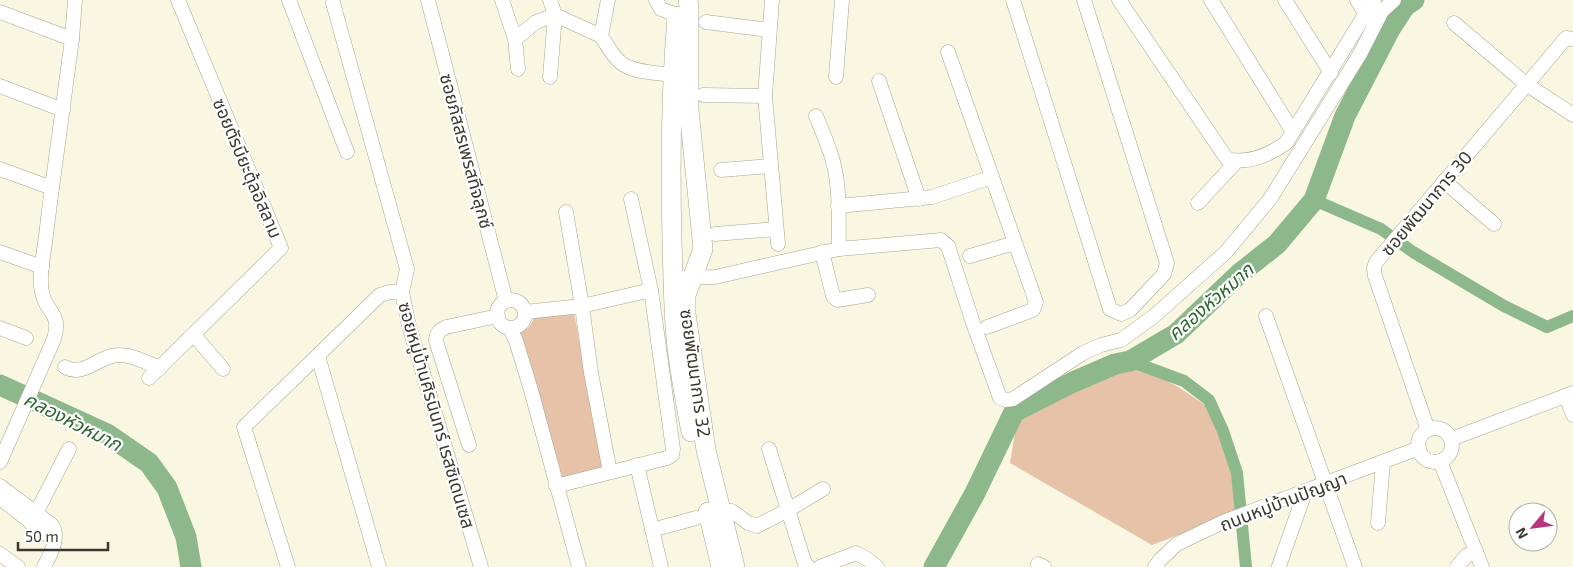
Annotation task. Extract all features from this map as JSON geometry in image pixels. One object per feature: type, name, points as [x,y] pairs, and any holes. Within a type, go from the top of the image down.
[{"type":"street","points":[[0,462],[58,326],[53,314],[43,300],[41,289],[42,267],[72,39],[75,0]]},
{"type":"street","name":"ซอยตัรบียะตุ้ลอิสลาม","points":[[65,368],[76,371],[117,354],[134,358],[155,373],[281,248],[178,0]]},
{"type":"street","points":[[289,0],[347,152]]},
{"type":"street","name":"ซอยภัสสรเพรสทีจลุกซ์","points":[[428,0],[506,301]]},
{"type":"street","points":[[502,0],[516,39],[518,69]]},
{"type":"street","points":[[550,0],[555,15],[550,77]]},
{"type":"street","points":[[601,36],[608,0]]},
{"type":"street","points":[[656,0],[661,9],[683,5]]},
{"type":"street","points":[[772,0],[765,96],[778,244]]},
{"type":"street","points":[[836,77],[842,0]]},
{"type":"street","points":[[1013,0],[1110,308],[1121,314],[1130,310],[1164,274],[1167,263],[1084,0]]},
{"type":"street","points":[[1120,0],[1227,159],[1237,161],[1274,152],[1286,143],[1331,73],[1374,0]]},
{"type":"street","points":[[1211,0],[1293,132]]},
{"type":"street","points":[[1285,0],[1331,73]]},
{"type":"street","points":[[1357,0],[1365,13]]},
{"type":"street","points":[[683,278],[715,277],[822,252],[941,240],[948,246],[1000,398],[1006,400],[1013,398],[1083,353],[1101,345],[1121,340],[1166,306],[1226,252],[1270,200],[1360,54],[1382,11],[1394,0]]},
{"type":"street","name":"ซอยหมู่บ้านศิรนินทร์ เรสซิเดนเซส","points":[[333,3],[407,270],[402,292],[409,326],[481,567]]},
{"type":"street","name":"ซอยพัฒนาการ 32","points":[[721,567],[681,382],[676,337],[683,278],[697,267],[702,249],[689,110],[689,7],[683,5],[673,75],[670,184],[683,278],[686,295],[689,339],[706,450],[735,567]]},
{"type":"street","points":[[0,12],[72,39]]},
{"type":"street","points":[[516,39],[536,22],[555,15],[601,36],[625,66],[652,73],[673,75]]},
{"type":"street","points":[[706,22],[769,30]]},
{"type":"street","points":[[1454,23],[1526,84],[1573,115]]},
{"type":"street","name":"ซอยพัฒนาการ 30","points":[[1428,430],[1375,276],[1374,268],[1376,262],[1566,38],[1573,39]]},
{"type":"street","points":[[948,52],[1036,306],[1033,310],[987,327]]},
{"type":"street","points":[[879,81],[919,198]]},
{"type":"street","points":[[0,86],[62,110]]},
{"type":"street","points":[[702,95],[765,96]]},
{"type":"street","points":[[816,116],[826,140],[835,173],[839,250]]},
{"type":"street","points":[[1198,203],[1237,161]]},
{"type":"street","points":[[721,170],[771,166]]},
{"type":"street","points":[[0,169],[52,188]]},
{"type":"street","points":[[838,206],[938,196],[992,177]]},
{"type":"street","points":[[1444,181],[1494,224]]},
{"type":"street","points":[[556,486],[667,458],[672,455],[673,449],[651,290],[631,199]]},
{"type":"street","points":[[566,212],[582,306],[590,373],[610,472]]},
{"type":"street","points":[[715,234],[776,229]]},
{"type":"street","points":[[970,256],[1015,243]]},
{"type":"street","points":[[0,252],[42,267]]},
{"type":"street","points":[[822,252],[833,296],[837,300],[868,295]]},
{"type":"street","points":[[525,312],[582,306],[651,290]]},
{"type":"street","points":[[288,567],[244,428],[380,295],[390,292],[402,292]]},
{"type":"street","points":[[510,328],[521,324],[524,320],[525,312],[518,302],[506,301],[500,307],[498,316],[502,324],[510,328],[516,341],[579,567]]},
{"type":"street","points":[[469,445],[436,341],[436,335],[446,327],[498,316]]},
{"type":"street","points":[[1266,316],[1355,567]]},
{"type":"street","points":[[0,328],[26,338]]},
{"type":"street","points":[[194,335],[223,369]]},
{"type":"street","points":[[318,356],[379,567]]},
{"type":"street","points":[[1451,439],[1569,395],[1573,416]]},
{"type":"street","points":[[1438,428],[1444,430],[1451,439],[1451,450],[1440,461],[1424,457],[1419,448],[1420,437],[1428,430],[1438,428]]},
{"type":"street","name":"ถนนหมู่บ้านปัญญา","points":[[1155,567],[1177,544],[1223,522],[1326,485],[1419,448]]},
{"type":"street","points":[[34,518],[69,449]]},
{"type":"street","points":[[769,449],[805,564],[809,567]]},
{"type":"street","points":[[1440,461],[1482,567]]},
{"type":"street","points":[[1378,523],[1383,463]]},
{"type":"street","points":[[637,465],[661,567]]},
{"type":"street","points":[[0,486],[34,518]]},
{"type":"street","points":[[721,512],[732,511],[748,523],[757,526],[823,490]]},
{"type":"street","points":[[1279,566],[1305,492]]},
{"type":"street","points":[[0,498],[34,518],[52,525],[56,534],[44,567]]},
{"type":"street","points":[[652,530],[696,518]]},
{"type":"street","points":[[1457,567],[1466,556],[1476,551]]},
{"type":"street","points":[[820,567],[856,553],[877,567]]},
{"type":"street","points":[[0,554],[18,567]]},
{"type":"shaded area","points":[[574,312],[602,468],[559,478],[521,333],[529,327],[535,317]]},
{"type":"shaded area","points":[[1136,364],[1180,388],[1214,411],[1241,511],[1152,545],[1010,463],[1017,420],[1071,383]]},
{"type":"waterway","name":"คลองหัวหมาก","points":[[1401,0],[1405,6]]},
{"type":"waterway","name":"คลองหัวหมาก","points":[[934,567],[975,493],[1014,412],[1071,383],[1115,364],[1130,361],[1176,334],[1239,274],[1277,244],[1314,200],[1345,116],[1390,29],[1405,6],[1414,0]]},
{"type":"waterway","points":[[1314,200],[1381,229],[1413,252],[1504,306],[1547,327],[1573,316]]},
{"type":"waterway","points":[[1130,361],[1184,381],[1209,400],[1223,431],[1237,473],[1246,567]]},
{"type":"waterway","name":"คลองหัวหมาก","points":[[0,385],[107,434],[149,463],[167,488],[186,537],[191,567]]}]
